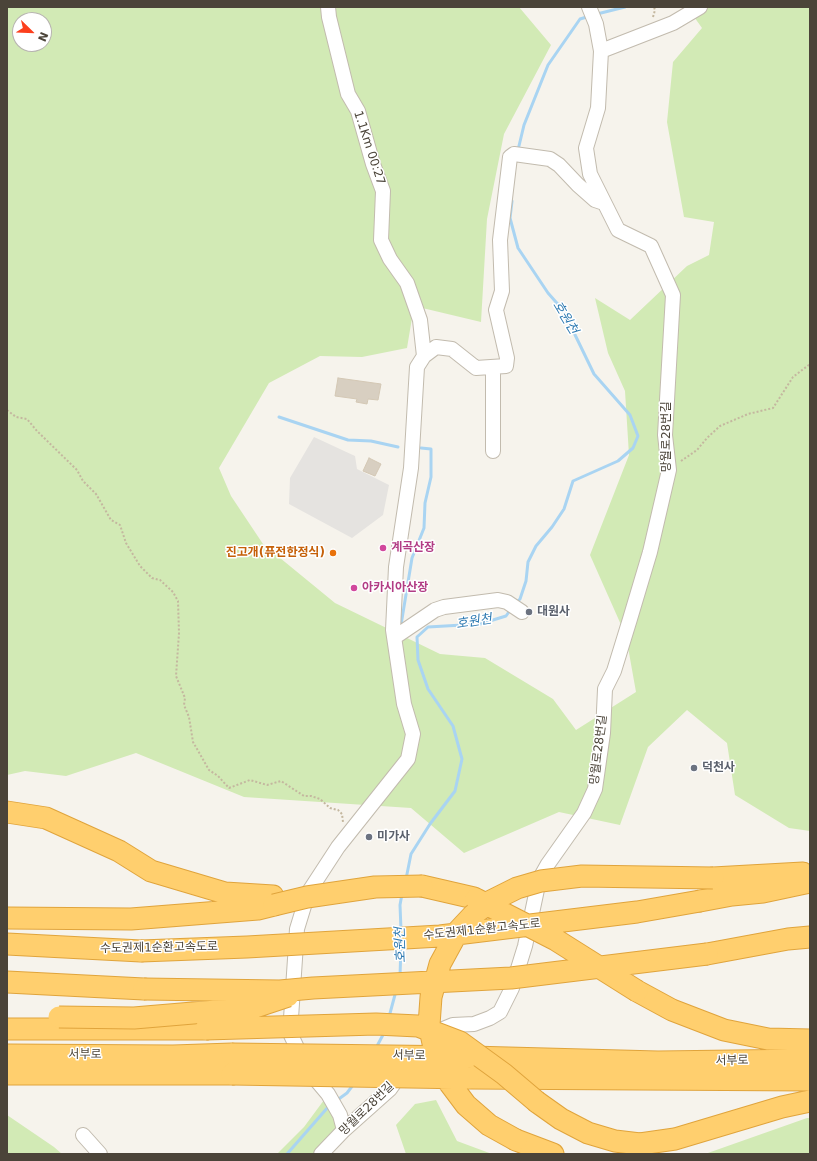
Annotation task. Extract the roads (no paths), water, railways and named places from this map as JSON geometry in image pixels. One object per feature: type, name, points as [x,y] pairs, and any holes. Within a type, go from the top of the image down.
[{"type":"highway","points":[[7,812],[46,818],[119,851],[151,871],[225,893],[273,900],[307,897],[375,887],[422,886],[474,898],[556,940],[672,1010],[724,1030],[768,1039],[810,1040]]},
{"type":"highway","points":[[553,1154],[516,1140],[489,1124],[462,1100],[444,1074],[433,1046],[429,1018],[432,989],[443,957],[458,932],[473,915],[491,901],[517,888],[541,881],[582,876],[713,878],[810,873]]},
{"type":"highway","name":"수도권제1순환고속도로","points":[[7,944],[141,951],[247,948],[440,936],[637,912],[732,895],[763,892],[810,882]]},
{"type":"highway","points":[[7,918],[131,919],[258,909],[273,900]]},
{"type":"highway","points":[[7,982],[144,989],[280,991],[511,978],[707,954],[788,939],[810,937]]},
{"type":"highway","points":[[7,1016],[134,1018],[252,1008],[313,988]]},
{"type":"highway","points":[[7,1029],[260,1029],[376,1024],[418,1026],[460,1042],[504,1074],[536,1102],[561,1119],[588,1133],[610,1140],[632,1143],[648,1144],[675,1139],[782,1106],[810,1101]]},
{"type":"highway","name":"서부로","points":[[7,1055],[173,1056],[232,1064],[468,1078],[810,1080]]},
{"type":"highway","name":"서부로","points":[[7,1074],[232,1064],[468,1057],[658,1062],[810,1060]]},
{"type":"highway","points":[[662,1154],[692,1143],[753,1116]]},
{"type":"street","name":"1.1Km 00:27","points":[[328,7],[329,17],[348,94],[358,111],[383,191],[381,240],[390,258],[407,283],[418,312],[424,356]]},
{"type":"street","points":[[601,51],[673,23],[700,7]]},
{"type":"street","points":[[590,9],[596,24],[601,51],[598,108],[586,148],[590,174],[604,203]]},
{"type":"street","points":[[344,1130],[340,1115],[328,1094],[307,1069],[290,1034],[297,929],[308,893],[338,847],[408,759],[413,734],[404,704],[393,630],[396,567],[411,468],[417,367],[424,356],[436,347],[452,349],[476,368],[506,366],[507,358],[496,310],[502,291],[500,240],[503,204],[510,157],[514,154],[550,159],[560,165],[595,200],[604,203]]},
{"type":"street","name":"망월로28번길","points":[[321,1154],[344,1130],[390,1089],[406,1068],[441,1030],[453,1025],[474,1024],[490,1018],[500,1012],[505,1003],[525,946],[539,880],[548,864],[584,813],[595,789],[603,733],[605,689],[614,671],[650,552],[669,470],[665,435],[673,295],[651,246],[618,230],[604,203]]},
{"type":"street","points":[[492,451],[493,367]]},
{"type":"street","points":[[395,637],[435,610],[444,607],[498,600],[507,602],[522,612]]},
{"type":"street","points":[[83,1135],[100,1154]]},
{"type":"waterway","points":[[597,14],[625,7]]},
{"type":"waterway","name":"호원천","points":[[518,150],[524,125],[548,65],[580,19],[590,16]]},
{"type":"waterway","name":"호원천","points":[[512,201],[510,218],[518,248],[548,293],[563,310],[594,374],[630,415],[638,436],[633,448],[618,461],[573,481],[564,509],[552,527],[536,546],[528,562],[526,581],[520,599],[516,603]]},
{"type":"waterway","points":[[279,417],[348,440],[371,441],[398,447]]},
{"type":"waterway","points":[[401,625],[412,558],[424,528],[425,503],[431,477],[431,449],[421,448]]},
{"type":"waterway","name":"호원천","points":[[406,879],[411,854],[430,824],[455,791],[462,759],[453,726],[428,689],[418,660],[417,637],[428,627],[480,624],[506,616],[511,609]]},
{"type":"waterway","name":"호원천","points":[[401,930],[400,905],[402,894]]},
{"type":"waterway","name":"호원천","points":[[400,976],[401,946]]},
{"type":"waterway","name":"호원천","points":[[389,1017],[396,991]]},
{"type":"waterway","name":"호원천","points":[[376,1048],[385,1031]]},
{"type":"waterway","name":"호원천","points":[[336,1101],[347,1093],[353,1085]]},
{"type":"waterway","name":"호원천","points":[[287,1154],[329,1106]]},
{"type":"place","name":"계곡산장","points":[[383,548]]},
{"type":"place","name":"진고개(퓨전한정식)","points":[[333,553]]},
{"type":"place","name":"아카시아산장","points":[[354,588]]},
{"type":"place","name":"대원사","points":[[529,612]]},
{"type":"place","name":"덕천사","points":[[694,768]]},
{"type":"place","name":"미가사","points":[[369,837]]}]
